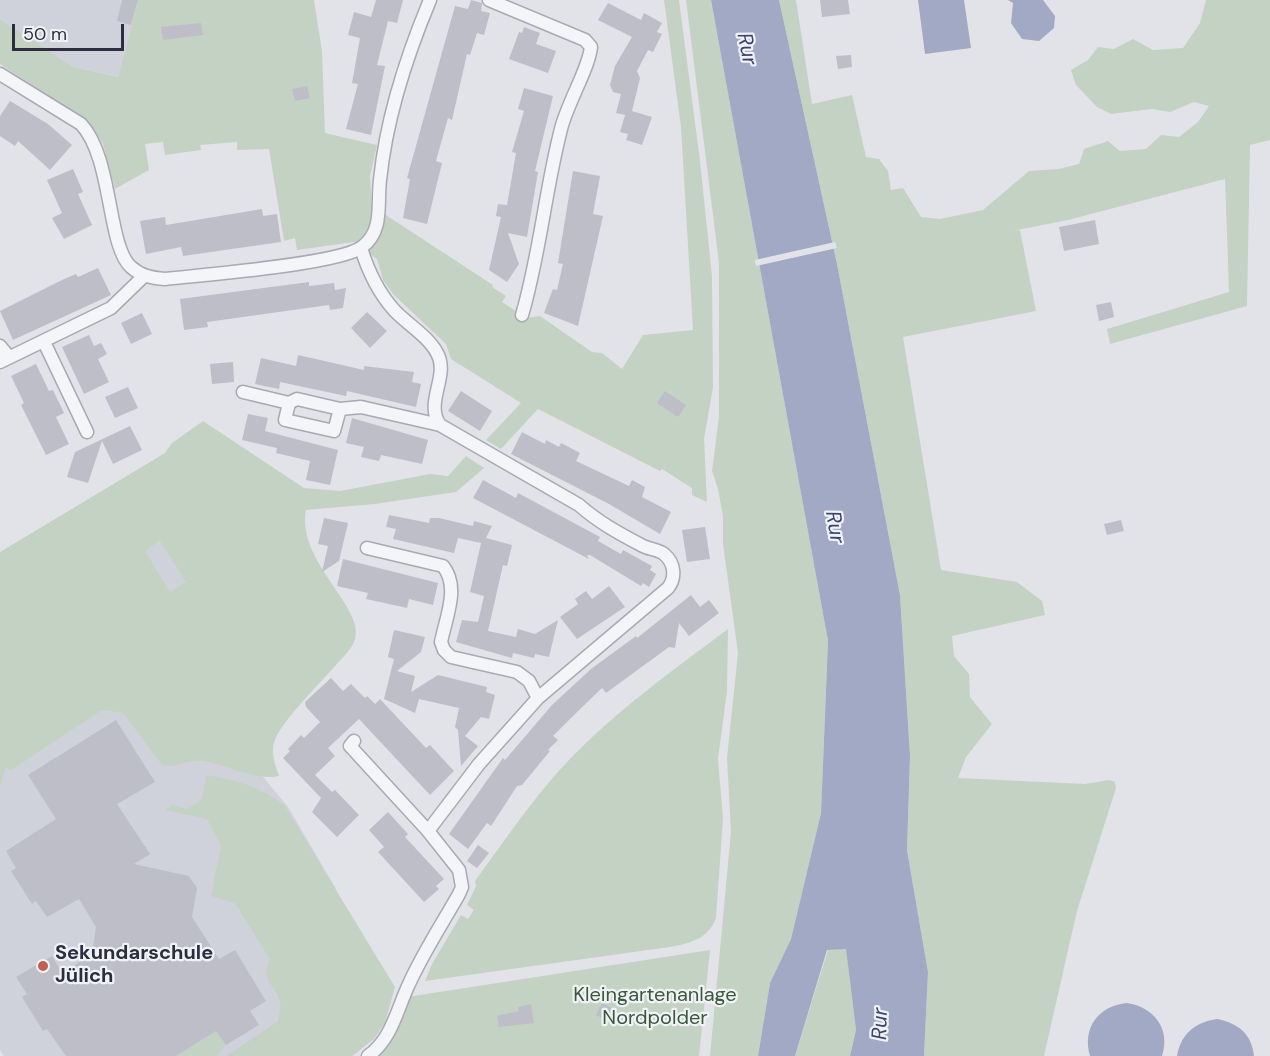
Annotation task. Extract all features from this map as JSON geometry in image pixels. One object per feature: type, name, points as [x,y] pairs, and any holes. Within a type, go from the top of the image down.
[{"type":"street","points":[[0,74],[81,123],[90,133],[104,172],[121,252],[129,266],[144,276],[165,279],[188,277],[346,256],[373,238],[378,225],[381,165],[414,38],[430,0]]},
{"type":"street","points":[[489,0],[585,40],[591,47],[590,56],[570,98],[561,127],[533,274],[522,315]]},
{"type":"street","points":[[361,248],[378,288],[394,309],[437,353],[440,374],[433,408],[440,425]]},
{"type":"street","points":[[0,346],[5,359],[44,342],[111,308],[144,276]]},
{"type":"street","points":[[44,342],[87,432]]},
{"type":"street","points":[[243,392],[289,403],[297,399],[340,409],[361,407],[440,425],[579,506],[595,519],[646,548],[664,553],[670,562],[674,574],[668,588],[538,698],[479,764],[428,831]]},
{"type":"street","points":[[289,403],[285,420],[334,431],[340,409]]},
{"type":"street","points":[[367,548],[443,566],[450,575],[453,587],[441,642],[444,650],[452,657],[517,672],[528,681],[538,698]]},
{"type":"street","points":[[354,741],[350,746],[428,831],[459,870],[462,887],[409,984],[388,1035],[377,1050],[368,1056]]},
{"type":"shaded area","points":[[0,0],[138,0],[118,77],[74,67],[0,19]]},
{"type":"shaded area","points":[[250,487],[339,629],[284,694],[259,772],[288,807],[335,887],[383,1020],[358,1052],[352,1056],[4,1056],[0,1050],[0,553],[147,549]]},
{"type":"green space","points":[[138,0],[314,0],[322,51],[325,133],[377,145],[370,176],[372,206],[493,285],[492,287],[506,296],[502,302],[526,318],[540,316],[592,352],[602,353],[622,369],[643,335],[693,330],[681,127],[664,0],[679,0],[712,276],[713,387],[704,439],[707,502],[692,495],[692,488],[662,469],[660,471],[538,409],[501,449],[486,440],[521,403],[451,359],[446,344],[393,294],[383,280],[377,259],[354,242],[297,250],[295,238],[284,241],[269,149],[237,150],[237,142],[200,145],[201,150],[165,155],[163,142],[145,144],[149,170],[115,189],[103,144],[95,131],[81,117],[0,64],[0,19],[74,67],[118,77]]},
{"type":"green space","points":[[686,0],[711,0],[828,641],[821,813],[791,939],[770,983],[758,1056],[710,1056],[731,832],[727,758],[738,653],[723,544],[723,516],[712,471],[719,416],[719,263]]},
{"type":"green space","points":[[779,0],[796,0],[812,104],[852,95],[866,157],[879,159],[888,171],[891,190],[903,188],[921,217],[940,219],[983,210],[1029,171],[1059,169],[1079,164],[1084,149],[1108,141],[1120,151],[1146,149],[1161,135],[1179,137],[1198,122],[1209,106],[1194,102],[1170,112],[1152,109],[1111,114],[1097,107],[1076,85],[1071,70],[1088,60],[1098,47],[1114,49],[1133,39],[1153,50],[1183,48],[1200,23],[1206,0],[1270,0],[1270,140],[1250,145],[1247,306],[1110,344],[1107,329],[1229,292],[1225,179],[1068,220],[1012,231],[1020,230],[1036,311],[903,337],[941,570],[1017,582],[1042,601],[1045,615],[952,636],[954,656],[969,674],[970,697],[992,724],[966,757],[958,778],[1085,784],[1109,780],[1115,782],[1116,788],[1077,911],[1044,1056],[924,1056],[928,972],[907,850],[910,756],[900,595],[837,264]]},
{"type":"green space","points":[[203,421],[304,488],[340,491],[430,474],[448,476],[466,456],[484,468],[456,492],[375,504],[306,510],[306,529],[311,547],[350,613],[355,626],[355,639],[347,653],[302,702],[279,732],[273,753],[279,776],[260,776],[199,760],[173,766],[162,765],[123,713],[102,710],[10,771],[6,767],[0,787],[0,552],[165,453],[172,443]],"holes":[[[160,541],[186,582],[170,592],[145,551]]]},
{"type":"green space","points":[[728,629],[727,691],[718,759],[723,818],[716,918],[708,931],[692,942],[670,947],[425,981],[432,964],[461,915],[468,919],[474,910],[467,905],[476,886],[475,881],[555,775],[625,708]]},
{"type":"green space","points":[[206,775],[248,785],[285,806],[395,987],[385,1023],[374,1039],[352,1056],[227,1056],[278,1021],[280,1001],[267,978],[266,972],[270,960],[235,903],[211,896],[221,846],[207,819],[165,810],[172,805],[188,809],[202,799]]},
{"type":"green space","points":[[846,948],[856,1030],[850,1056],[795,1056],[828,950]]},
{"type":"green space","name":"Kleingartenanlage Nordpolder","points":[[710,950],[699,1056],[378,1056],[407,997]]},
{"type":"green space","points":[[216,1031],[226,1045],[217,1056],[176,1056]]},
{"type":"water","name":"Rur","points":[[711,0],[779,0],[837,264],[900,595],[910,756],[907,850],[928,972],[924,1056],[850,1056],[856,1030],[846,949],[827,950],[795,1056],[758,1056],[770,983],[791,939],[821,813],[828,641]]},
{"type":"water","points":[[918,0],[964,0],[971,48],[925,54]]},
{"type":"water","points":[[1008,0],[1043,0],[1055,16],[1054,28],[1039,41],[1022,39],[1011,23],[1013,3]]},
{"type":"water","points":[[1127,1003],[1145,1009],[1158,1021],[1164,1037],[1162,1056],[1090,1056],[1088,1036],[1095,1020],[1108,1009]]},
{"type":"water","points":[[1217,1019],[1231,1023],[1243,1031],[1253,1048],[1254,1056],[1177,1056],[1182,1041],[1190,1030],[1202,1023]]},
{"type":"pier","points":[[835,242],[837,248],[756,266],[755,260]]},
{"type":"building","points":[[122,0],[138,0],[131,25],[117,21]]},
{"type":"building","points":[[376,0],[403,0],[397,23],[388,21],[377,65],[385,66],[371,135],[346,129],[358,84],[352,83],[360,38],[348,35],[354,12],[371,17]]},
{"type":"building","points":[[471,0],[482,3],[481,11],[490,13],[484,35],[477,33],[470,55],[467,54],[452,120],[448,118],[436,161],[442,163],[427,224],[403,218],[410,179],[407,178],[455,6],[468,9]]},
{"type":"building","points":[[820,0],[848,0],[850,14],[822,17]]},
{"type":"building","points":[[608,3],[641,20],[644,13],[662,23],[657,32],[662,34],[653,52],[648,50],[637,71],[640,78],[632,111],[652,117],[642,145],[626,140],[628,134],[620,132],[625,115],[616,113],[621,94],[613,92],[610,85],[615,66],[632,37],[598,20]]},
{"type":"building","points":[[201,23],[203,35],[163,40],[161,27]]},
{"type":"building","points":[[524,27],[540,33],[536,44],[556,51],[548,73],[509,59],[519,32],[522,33]]},
{"type":"building","points":[[851,55],[852,67],[838,69],[836,56]]},
{"type":"building","points":[[307,86],[310,98],[295,101],[292,89]]},
{"type":"building","points":[[524,88],[553,96],[535,171],[538,172],[527,237],[508,233],[519,264],[507,282],[489,270],[501,217],[496,216],[498,204],[507,205],[516,153],[512,152],[524,111],[518,109]]},
{"type":"building","points":[[10,101],[48,124],[72,145],[50,170],[18,141],[15,146],[0,136],[0,116]]},
{"type":"building","points":[[73,169],[83,192],[78,194],[92,225],[64,239],[52,218],[62,213],[47,180]]},
{"type":"building","points":[[573,171],[600,176],[593,214],[603,216],[578,326],[544,313],[553,289],[557,290],[563,264],[558,263]]},
{"type":"building","points":[[262,209],[263,216],[277,214],[281,242],[183,256],[181,247],[146,254],[140,221],[165,217],[166,225]]},
{"type":"building","points":[[1095,220],[1099,244],[1064,251],[1059,227]]},
{"type":"building","points":[[98,268],[111,295],[13,340],[0,311],[62,280],[76,274],[78,277]]},
{"type":"building","points":[[309,282],[309,286],[334,283],[335,290],[346,288],[343,308],[330,310],[329,305],[207,322],[208,327],[184,330],[180,299]]},
{"type":"building","points":[[1111,302],[1114,317],[1099,321],[1096,305]]},
{"type":"building","points":[[367,312],[387,331],[370,348],[351,328]]},
{"type":"building","points":[[142,313],[152,334],[131,344],[121,323]]},
{"type":"building","points":[[89,335],[94,346],[101,343],[107,354],[98,359],[109,382],[84,394],[62,347]]},
{"type":"building","points":[[298,355],[364,370],[364,366],[414,372],[412,382],[421,384],[416,407],[347,391],[346,396],[280,382],[279,389],[255,384],[261,358],[296,366]]},
{"type":"building","points":[[233,362],[234,382],[212,384],[210,364]]},
{"type":"building","points":[[36,364],[49,391],[53,390],[64,413],[56,417],[69,444],[46,455],[21,405],[24,403],[11,376]]},
{"type":"building","points":[[128,387],[138,408],[115,418],[105,397]]},
{"type":"building","points":[[461,391],[492,411],[480,431],[448,411]]},
{"type":"building","points":[[665,391],[686,405],[678,417],[657,403]]},
{"type":"building","points":[[248,414],[268,418],[265,431],[338,450],[330,485],[306,480],[310,461],[276,453],[277,448],[242,440]]},
{"type":"building","points":[[352,418],[428,440],[422,464],[381,455],[379,461],[361,457],[364,447],[346,443]]},
{"type":"building","points":[[130,426],[142,450],[113,464],[102,441],[88,483],[67,477],[75,452]]},
{"type":"building","points":[[522,432],[545,444],[546,440],[559,447],[561,443],[580,453],[576,461],[629,486],[632,480],[645,487],[642,497],[671,512],[660,534],[609,504],[511,454]]},
{"type":"building","points":[[483,480],[516,498],[518,493],[600,537],[598,541],[621,554],[623,550],[652,566],[650,570],[656,574],[649,587],[643,583],[641,586],[590,555],[587,555],[589,559],[473,498]]},
{"type":"building","points":[[389,515],[429,523],[430,518],[439,518],[473,526],[474,521],[492,526],[486,538],[512,545],[507,566],[503,565],[488,631],[516,637],[518,629],[535,634],[558,620],[549,657],[535,654],[534,658],[513,653],[512,658],[456,642],[462,620],[478,622],[484,596],[470,592],[481,543],[458,538],[454,553],[393,539],[396,529],[386,527]]},
{"type":"building","points":[[324,518],[348,523],[339,561],[322,572],[328,546],[318,544]]},
{"type":"building","points":[[1121,520],[1124,531],[1107,535],[1104,524]]},
{"type":"building","points":[[705,527],[710,559],[687,562],[682,530]]},
{"type":"building","points":[[343,559],[438,583],[433,605],[409,599],[407,608],[366,599],[368,593],[337,586]]},
{"type":"building","points":[[609,586],[625,607],[577,639],[560,617],[578,604],[575,599],[586,591],[592,599]]},
{"type":"building","points":[[691,595],[700,607],[709,600],[719,613],[689,636],[679,623],[675,648],[669,647],[606,693],[602,688],[553,736],[558,740],[548,750],[550,751],[522,785],[517,786],[491,826],[487,823],[468,849],[449,834],[503,758],[505,760],[552,705],[591,669],[636,636],[637,638]]},
{"type":"building","points":[[394,630],[425,637],[421,652],[397,671],[415,676],[411,692],[438,675],[487,687],[486,692],[495,695],[489,719],[481,717],[465,736],[478,746],[461,766],[458,730],[455,727],[459,708],[419,699],[415,713],[384,699],[394,659],[388,657]]},
{"type":"building","points":[[331,678],[343,691],[351,684],[375,704],[380,699],[426,748],[430,745],[454,771],[430,795],[359,719],[328,748],[335,756],[315,775],[332,792],[335,790],[359,815],[337,837],[312,812],[321,798],[283,758],[301,735],[304,738],[320,722],[306,707],[305,702]]},
{"type":"building","points":[[116,720],[155,782],[117,804],[150,854],[134,864],[189,876],[197,888],[192,917],[219,959],[235,950],[266,1001],[250,1011],[259,1025],[226,1045],[216,1031],[176,1056],[66,1056],[47,1029],[43,1031],[22,997],[27,994],[16,977],[52,956],[62,973],[92,954],[96,927],[79,899],[47,917],[36,901],[32,904],[11,871],[16,868],[6,851],[56,819],[28,775]]},
{"type":"building","points":[[388,812],[408,834],[405,837],[444,879],[436,886],[439,889],[424,902],[378,852],[384,847],[369,830]]},
{"type":"building","points":[[478,845],[489,853],[477,868],[467,861]]},
{"type":"building","points":[[602,1003],[616,1010],[610,1022],[596,1015]]},
{"type":"building","points":[[531,1004],[534,1023],[499,1027],[497,1016],[519,1011],[518,1007]]},
{"type":"place","name":"Sekundarschule Jülich","points":[[43,966]]}]
